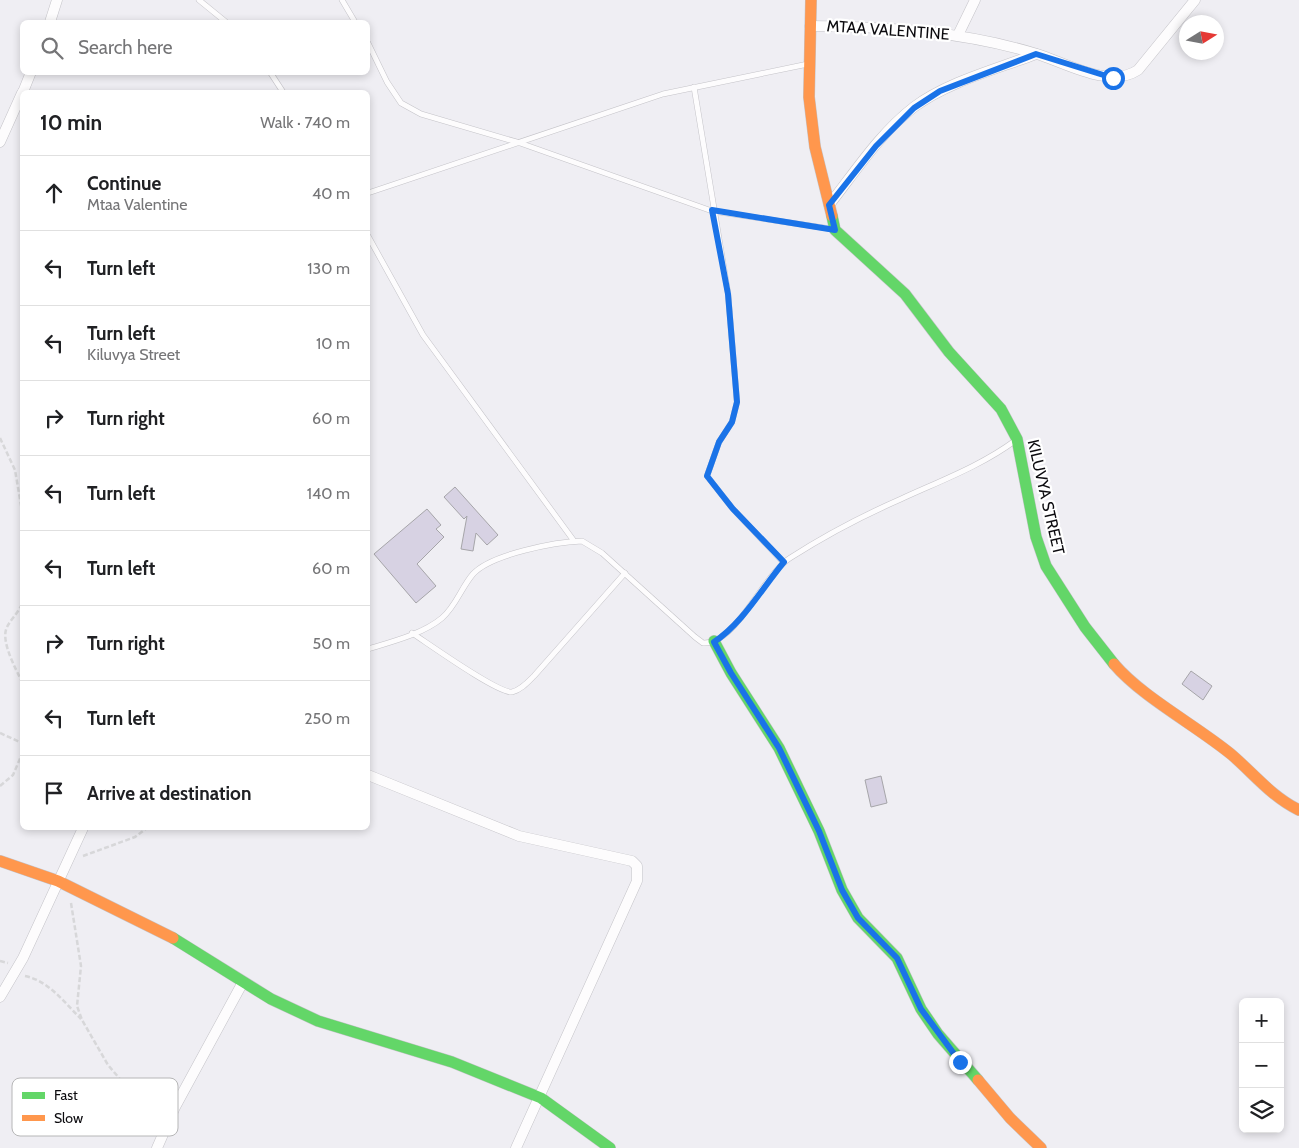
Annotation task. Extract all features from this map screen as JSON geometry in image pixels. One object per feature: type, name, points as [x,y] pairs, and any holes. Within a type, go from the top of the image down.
[{"type":"street","points":[[51,20],[57,0]]},
{"type":"street","points":[[811,0],[809,97],[815,147],[835,230]]},
{"type":"street","points":[[958,35],[975,0]]},
{"type":"street","name":"MTAA VALENTINE","points":[[810,26],[889,27],[958,35],[1036,54],[1113,78],[1129,76],[1138,70],[1194,0]]},
{"type":"street","points":[[829,205],[876,146],[914,108],[940,91],[1036,54]]},
{"type":"street","points":[[24,90],[30,75]]},
{"type":"street","points":[[0,142],[20,99]]},
{"type":"street","name":"KILUVYA STREET","points":[[835,230],[905,294],[949,352],[1001,409],[1017,439],[1036,537],[1046,566],[1084,628],[1118,668],[1142,690],[1196,727],[1232,755],[1282,802],[1299,810]]},
{"type":"street","points":[[714,642],[731,673],[779,748],[819,831],[842,890],[858,918],[897,958],[921,1009],[938,1034],[1010,1118],[1041,1148]]},
{"type":"street","points":[[370,776],[519,836],[632,861],[637,866],[637,881],[541,1098],[516,1148]]},
{"type":"street","points":[[0,998],[63,884],[67,861],[82,830]]},
{"type":"street","points":[[0,861],[63,884],[165,933],[271,999],[318,1021],[452,1062],[541,1098],[610,1148]]},
{"type":"street","points":[[178,1100],[243,982]]},
{"type":"street","points":[[156,1148],[162,1137]]},
{"type":"lane","points":[[199,0],[224,20]]},
{"type":"lane","points":[[342,0],[355,20]]},
{"type":"lane","points":[[370,47],[387,82],[400,103],[421,114],[520,143],[712,210],[835,230]]},
{"type":"lane","points":[[370,192],[626,106],[694,87],[809,64]]},
{"type":"lane","points":[[272,75],[282,90]]},
{"type":"lane","points":[[694,87],[712,210],[728,294],[737,402],[732,422],[719,442],[707,476],[733,509],[784,562]]},
{"type":"lane","points":[[370,240],[423,335],[574,541]]},
{"type":"lane","points":[[370,648],[412,633],[441,618],[450,609],[474,573],[486,565],[519,553],[574,541],[590,544],[703,643],[714,642],[723,636],[743,614],[784,562],[821,537],[860,517],[994,456],[1017,439]]},
{"type":"lane","points":[[412,633],[484,680],[502,690],[512,692],[522,688],[534,676],[625,573]]},
{"type":"path","points":[[0,438],[15,470],[20,499]]},
{"type":"path","points":[[20,607],[7,628],[5,637],[20,677]]},
{"type":"path","points":[[0,733],[20,742]]},
{"type":"path","points":[[0,786],[13,775],[20,759]]},
{"type":"path","points":[[67,861],[135,837],[144,830]]},
{"type":"path","points":[[63,884],[81,966],[77,1006],[82,1020],[108,1065],[119,1078]]},
{"type":"path","points":[[14,973],[35,978],[47,985],[82,1020]]},
{"type":"building","points":[[455,487],[498,535],[487,545],[476,533],[473,551],[461,549],[467,516],[464,519],[444,497]]},
{"type":"building","points":[[427,509],[441,525],[436,529],[444,537],[417,564],[436,586],[416,603],[374,554]]},
{"type":"building","points":[[1191,671],[1212,686],[1203,700],[1182,684]]},
{"type":"building","points":[[881,776],[887,803],[871,807],[865,780]]},
{"type":"traffic: fast","points":[[832,216],[835,230],[905,294],[949,352],[1001,409],[1017,439],[1036,537],[1046,566],[1085,627],[1114,664]]},
{"type":"traffic: fast","points":[[714,641],[731,673],[779,748],[819,831],[842,890],[858,918],[897,958],[921,1009],[938,1034],[978,1080]]},
{"type":"traffic: fast","points":[[173,938],[271,999],[318,1021],[452,1062],[541,1098],[610,1148]]},
{"type":"traffic: slow","points":[[811,0],[809,97],[815,147],[832,216]]},
{"type":"traffic: slow","points":[[1114,664],[1154,700],[1218,744],[1280,799],[1299,810]]},
{"type":"traffic: slow","points":[[0,861],[58,881],[173,938]]},
{"type":"traffic: slow","points":[[978,1080],[1010,1118],[1041,1148]]},
{"type":"route","points":[[960,1062],[921,1009],[897,958],[878,936],[858,918],[842,890],[819,831],[779,748],[750,705],[714,642],[723,636],[743,614],[784,562],[733,509],[707,476],[707,471],[719,442],[732,422],[737,402],[728,294],[712,210],[835,230],[829,205],[876,146],[914,108],[940,91],[1036,54],[1113,78]]}]
